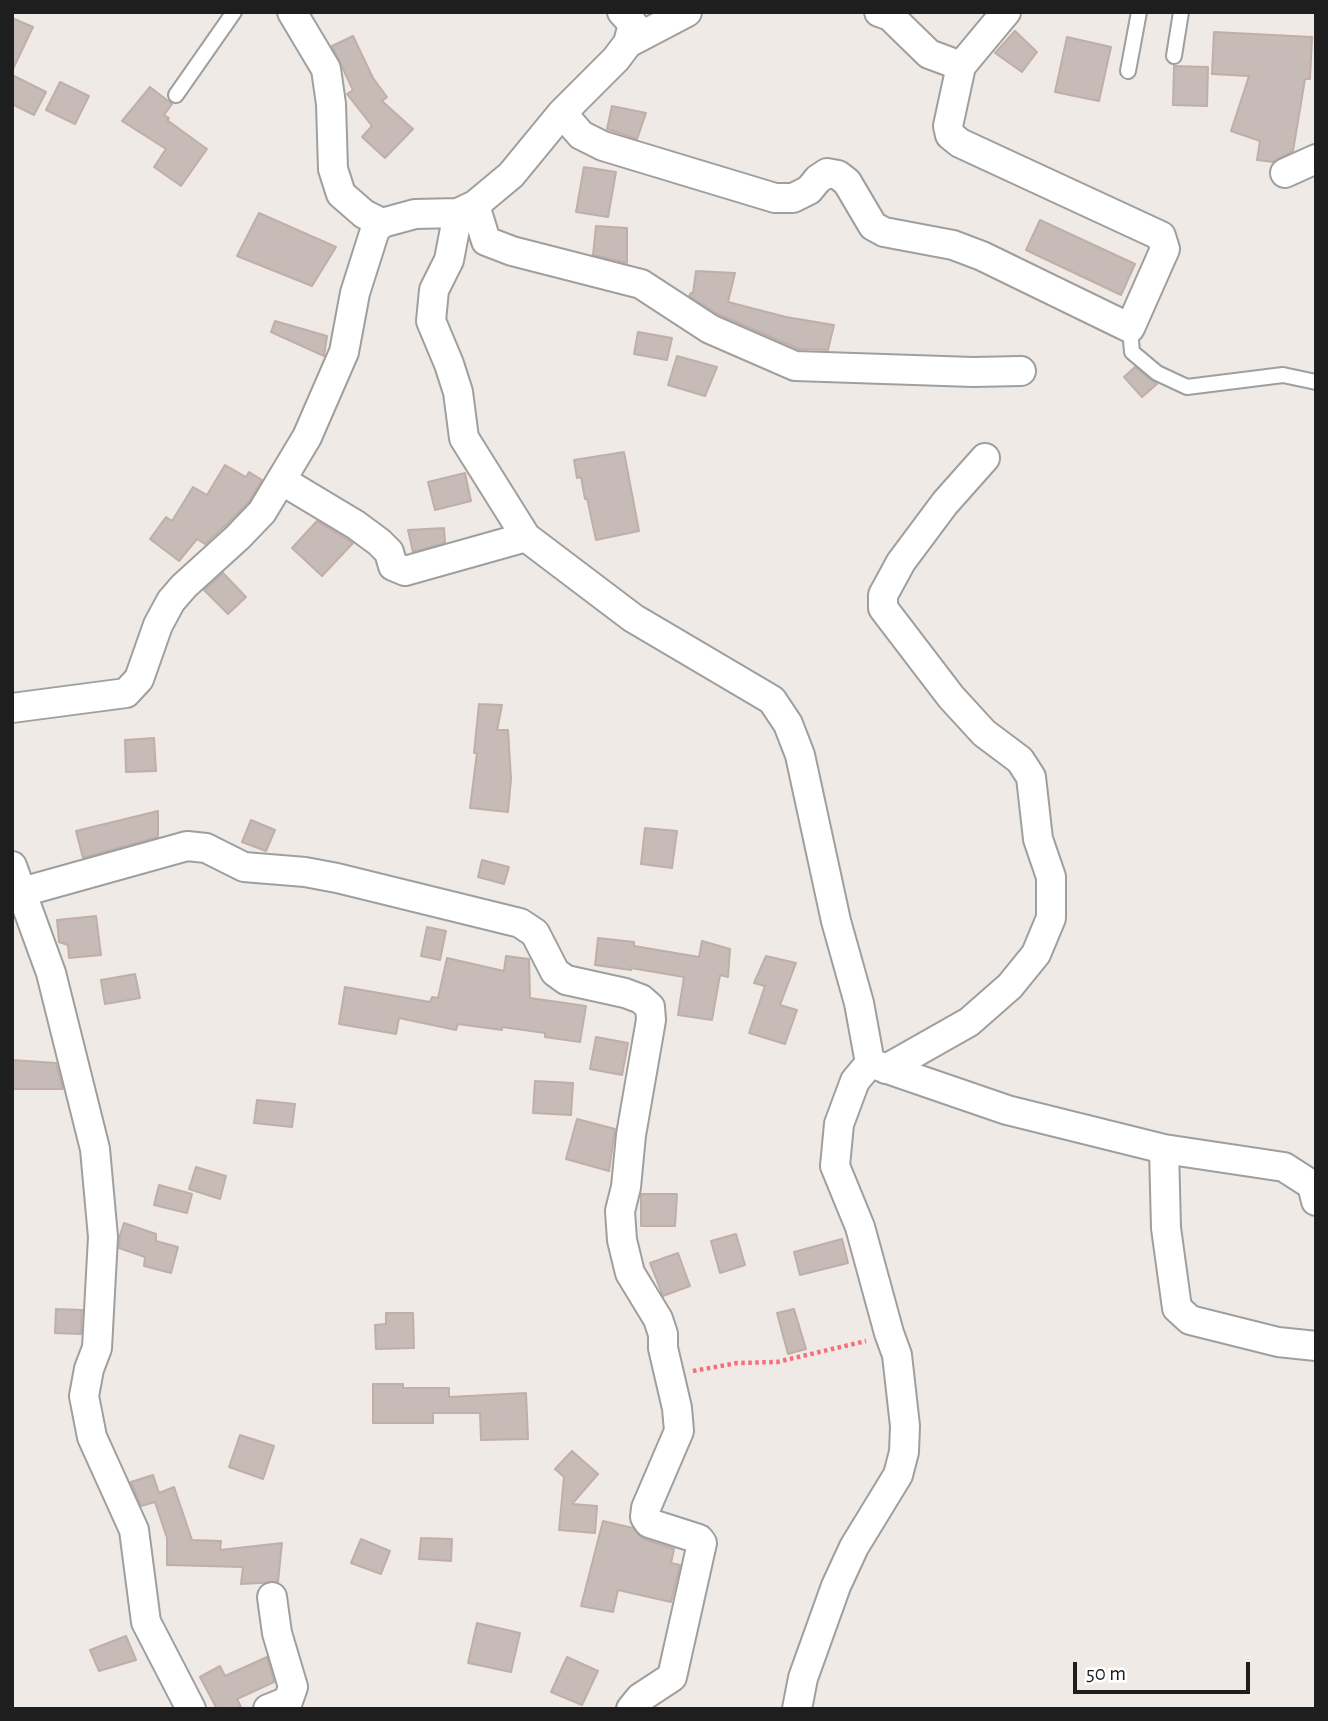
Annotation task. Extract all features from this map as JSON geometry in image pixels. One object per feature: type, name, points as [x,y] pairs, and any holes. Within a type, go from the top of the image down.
[{"type":"street","points":[[292,12],[326,69],[331,104],[333,169],[341,194],[364,214],[382,223]]},
{"type":"street","points":[[12,708],[126,693],[139,679],[158,625],[171,601],[262,512],[313,427],[344,352],[364,261],[375,230],[382,223],[415,214],[466,209],[511,175],[562,113],[616,59],[628,43],[633,24],[622,12]]},
{"type":"street","points":[[628,43],[687,12]]},
{"type":"street","points":[[879,12],[890,16],[929,54],[961,66]]},
{"type":"street","points":[[562,113],[581,135],[603,146],[775,198],[793,198],[809,190],[827,173],[838,175],[847,182],[873,226],[884,232],[953,245],[982,256],[1130,328],[1166,249],[1161,236],[960,143],[950,135],[948,126],[961,66],[1006,12]]},
{"type":"street","points":[[1285,173],[1316,159]]},
{"type":"street","points":[[466,209],[486,241],[512,251],[641,284],[710,329],[795,366],[1021,371]]},
{"type":"street","points":[[466,209],[449,260],[434,290],[431,321],[458,391],[464,439],[526,537],[633,618],[772,700],[783,716],[800,755],[836,922],[878,1066]]},
{"type":"street","points":[[797,1709],[803,1678],[836,1586],[854,1547],[898,1475],[904,1452],[905,1426],[897,1355],[860,1227],[835,1166],[839,1124],[856,1082],[878,1066],[969,1022],[1010,986],[1036,954],[1051,918],[1051,877],[1038,839],[1031,777],[1020,760],[984,733],[951,697],[883,608],[883,595],[901,562],[945,503],[985,458]]},
{"type":"street","points":[[281,480],[356,524],[389,552],[393,566],[405,571],[526,537]]},
{"type":"street","points":[[22,892],[187,846],[206,848],[244,867],[305,872],[337,878],[520,923],[535,933],[555,972],[566,980],[625,993],[641,999],[650,1007],[651,1020],[620,1211],[622,1240],[630,1273],[661,1327],[679,1432],[646,1508],[645,1517],[649,1523],[699,1539],[702,1543],[672,1678],[640,1698],[631,1709]]},
{"type":"street","points":[[12,866],[51,973],[95,1149],[103,1237],[97,1348],[89,1369],[85,1396],[92,1437],[134,1530],[146,1622],[191,1709]]},
{"type":"street","points":[[878,1066],[1007,1110],[1164,1149],[1284,1167],[1312,1185],[1316,1201]]},
{"type":"street","points":[[1164,1149],[1166,1228],[1177,1308],[1190,1320],[1278,1342],[1316,1346]]},
{"type":"street","points":[[268,1709],[288,1701],[293,1687],[277,1633],[272,1597]]},
{"type":"lane","points":[[176,95],[234,12]]},
{"type":"lane","points":[[1128,71],[1139,12]]},
{"type":"lane","points":[[1174,56],[1181,12]]},
{"type":"lane","points":[[1130,328],[1132,352],[1157,373],[1187,387],[1283,375],[1316,382]]},
{"type":"path","points":[[668,1376],[737,1363],[778,1362],[859,1344],[889,1333]]},
{"type":"building","points":[[12,18],[33,27],[12,71]]},
{"type":"building","points":[[1015,31],[1037,52],[1022,72],[995,53]]},
{"type":"building","points":[[1214,32],[1312,37],[1310,79],[1305,79],[1293,151],[1273,162],[1257,160],[1260,141],[1231,131],[1249,76],[1212,74]]},
{"type":"building","points":[[353,36],[373,78],[387,97],[382,101],[413,129],[385,158],[362,137],[372,126],[347,94],[353,90],[332,46]]},
{"type":"building","points":[[1067,37],[1111,47],[1099,101],[1055,92]]},
{"type":"building","points":[[1174,66],[1208,67],[1207,106],[1173,105]]},
{"type":"building","points":[[12,75],[46,92],[34,115],[12,104]]},
{"type":"building","points":[[60,82],[89,96],[75,124],[46,110]]},
{"type":"building","points":[[150,87],[172,104],[164,115],[169,118],[167,120],[207,149],[181,186],[154,167],[166,149],[122,121]]},
{"type":"building","points":[[612,106],[646,113],[637,139],[607,129]]},
{"type":"building","points":[[584,167],[616,172],[608,217],[576,212]]},
{"type":"building","points":[[259,213],[336,247],[312,286],[237,256]]},
{"type":"building","points":[[1040,220],[1135,264],[1121,295],[1026,250]]},
{"type":"building","points":[[596,226],[627,228],[627,263],[593,255]]},
{"type":"building","points":[[696,271],[735,273],[728,302],[786,317],[834,325],[828,350],[799,349],[718,314],[689,296],[693,293]]},
{"type":"building","points":[[275,321],[327,336],[324,356],[271,332]]},
{"type":"building","points":[[638,332],[672,338],[667,360],[634,354]]},
{"type":"building","points":[[677,356],[717,367],[705,396],[668,385]]},
{"type":"building","points":[[1135,367],[1157,384],[1142,397],[1124,377]]},
{"type":"building","points":[[624,452],[639,531],[596,540],[587,498],[585,499],[581,477],[577,478],[574,460]]},
{"type":"building","points":[[225,465],[246,477],[249,472],[262,480],[249,502],[226,525],[205,544],[197,539],[179,561],[150,539],[166,517],[172,521],[193,487],[207,495]]},
{"type":"building","points":[[465,473],[471,501],[435,510],[428,482]]},
{"type":"building","points":[[317,521],[353,543],[322,576],[292,548]]},
{"type":"building","points":[[444,528],[445,543],[413,552],[408,530]]},
{"type":"building","points":[[223,573],[246,597],[228,614],[204,590]]},
{"type":"building","points":[[479,704],[502,705],[497,730],[508,730],[511,779],[508,812],[470,808],[477,753],[474,753]]},
{"type":"building","points":[[154,738],[156,771],[126,772],[125,740]]},
{"type":"building","points":[[158,811],[158,837],[83,858],[76,831]]},
{"type":"building","points":[[251,820],[275,830],[266,851],[242,842]]},
{"type":"building","points":[[645,828],[677,831],[672,868],[641,864]]},
{"type":"building","points":[[482,860],[509,867],[504,884],[478,877]]},
{"type":"building","points":[[96,916],[101,955],[69,958],[68,945],[59,942],[57,920]]},
{"type":"building","points":[[427,927],[446,931],[440,960],[421,956]]},
{"type":"building","points":[[598,938],[634,942],[634,946],[699,957],[702,941],[730,949],[728,977],[720,975],[712,1020],[678,1015],[684,977],[595,965]]},
{"type":"building","points":[[506,956],[529,959],[530,998],[586,1006],[580,1042],[545,1037],[545,1033],[502,1027],[502,1030],[458,1024],[456,1030],[399,1018],[396,1034],[339,1024],[345,987],[430,1002],[432,997],[438,998],[447,958],[504,971]]},
{"type":"building","points":[[766,956],[796,963],[780,1005],[797,1010],[785,1044],[749,1033],[765,986],[754,983]]},
{"type":"building","points":[[135,974],[140,998],[105,1004],[101,980]]},
{"type":"building","points":[[596,1037],[628,1043],[622,1075],[590,1069]]},
{"type":"building","points":[[12,1060],[56,1063],[63,1089],[12,1089]]},
{"type":"building","points":[[535,1081],[573,1083],[571,1115],[533,1113]]},
{"type":"building","points":[[257,1100],[295,1104],[292,1127],[254,1123]]},
{"type":"building","points":[[577,1119],[615,1129],[609,1171],[566,1159]]},
{"type":"building","points":[[196,1167],[226,1176],[220,1199],[189,1189]]},
{"type":"building","points":[[159,1185],[192,1194],[187,1213],[154,1205]]},
{"type":"building","points":[[641,1194],[677,1194],[675,1226],[641,1226]]},
{"type":"building","points":[[124,1223],[156,1234],[156,1241],[178,1247],[171,1273],[144,1266],[145,1257],[119,1248]]},
{"type":"building","points":[[736,1234],[745,1265],[720,1273],[711,1241]]},
{"type":"building","points":[[842,1239],[848,1263],[800,1275],[794,1252]]},
{"type":"building","points":[[678,1253],[690,1286],[663,1296],[650,1263]]},
{"type":"building","points":[[56,1309],[82,1310],[81,1334],[55,1333]]},
{"type":"building","points":[[794,1309],[806,1349],[788,1354],[777,1313]]},
{"type":"building","points":[[386,1313],[413,1313],[414,1348],[376,1349],[375,1325],[386,1324]]},
{"type":"building","points":[[373,1384],[403,1384],[403,1388],[449,1388],[449,1397],[526,1393],[528,1439],[481,1440],[480,1413],[433,1413],[433,1423],[373,1423]]},
{"type":"building","points":[[240,1435],[274,1446],[263,1479],[229,1467]]},
{"type":"building","points":[[572,1451],[598,1474],[572,1504],[597,1506],[595,1533],[559,1530],[564,1477],[555,1469]]},
{"type":"building","points":[[153,1475],[159,1493],[174,1487],[192,1540],[221,1541],[220,1550],[282,1543],[278,1582],[241,1584],[243,1567],[167,1565],[167,1538],[155,1502],[141,1506],[131,1482]]},
{"type":"building","points":[[603,1521],[633,1528],[644,1539],[674,1549],[671,1563],[680,1565],[671,1602],[618,1590],[613,1612],[581,1606]]},
{"type":"building","points":[[421,1538],[452,1539],[451,1561],[419,1559]]},
{"type":"building","points":[[361,1539],[390,1551],[381,1574],[351,1563]]},
{"type":"building","points":[[477,1623],[520,1633],[511,1672],[468,1663]]},
{"type":"building","points":[[126,1636],[136,1660],[99,1671],[90,1650]]},
{"type":"building","points":[[267,1657],[274,1682],[237,1699],[242,1709],[217,1709],[200,1677],[220,1666],[225,1676]]},
{"type":"building","points":[[567,1657],[598,1671],[582,1705],[551,1692]]}]
